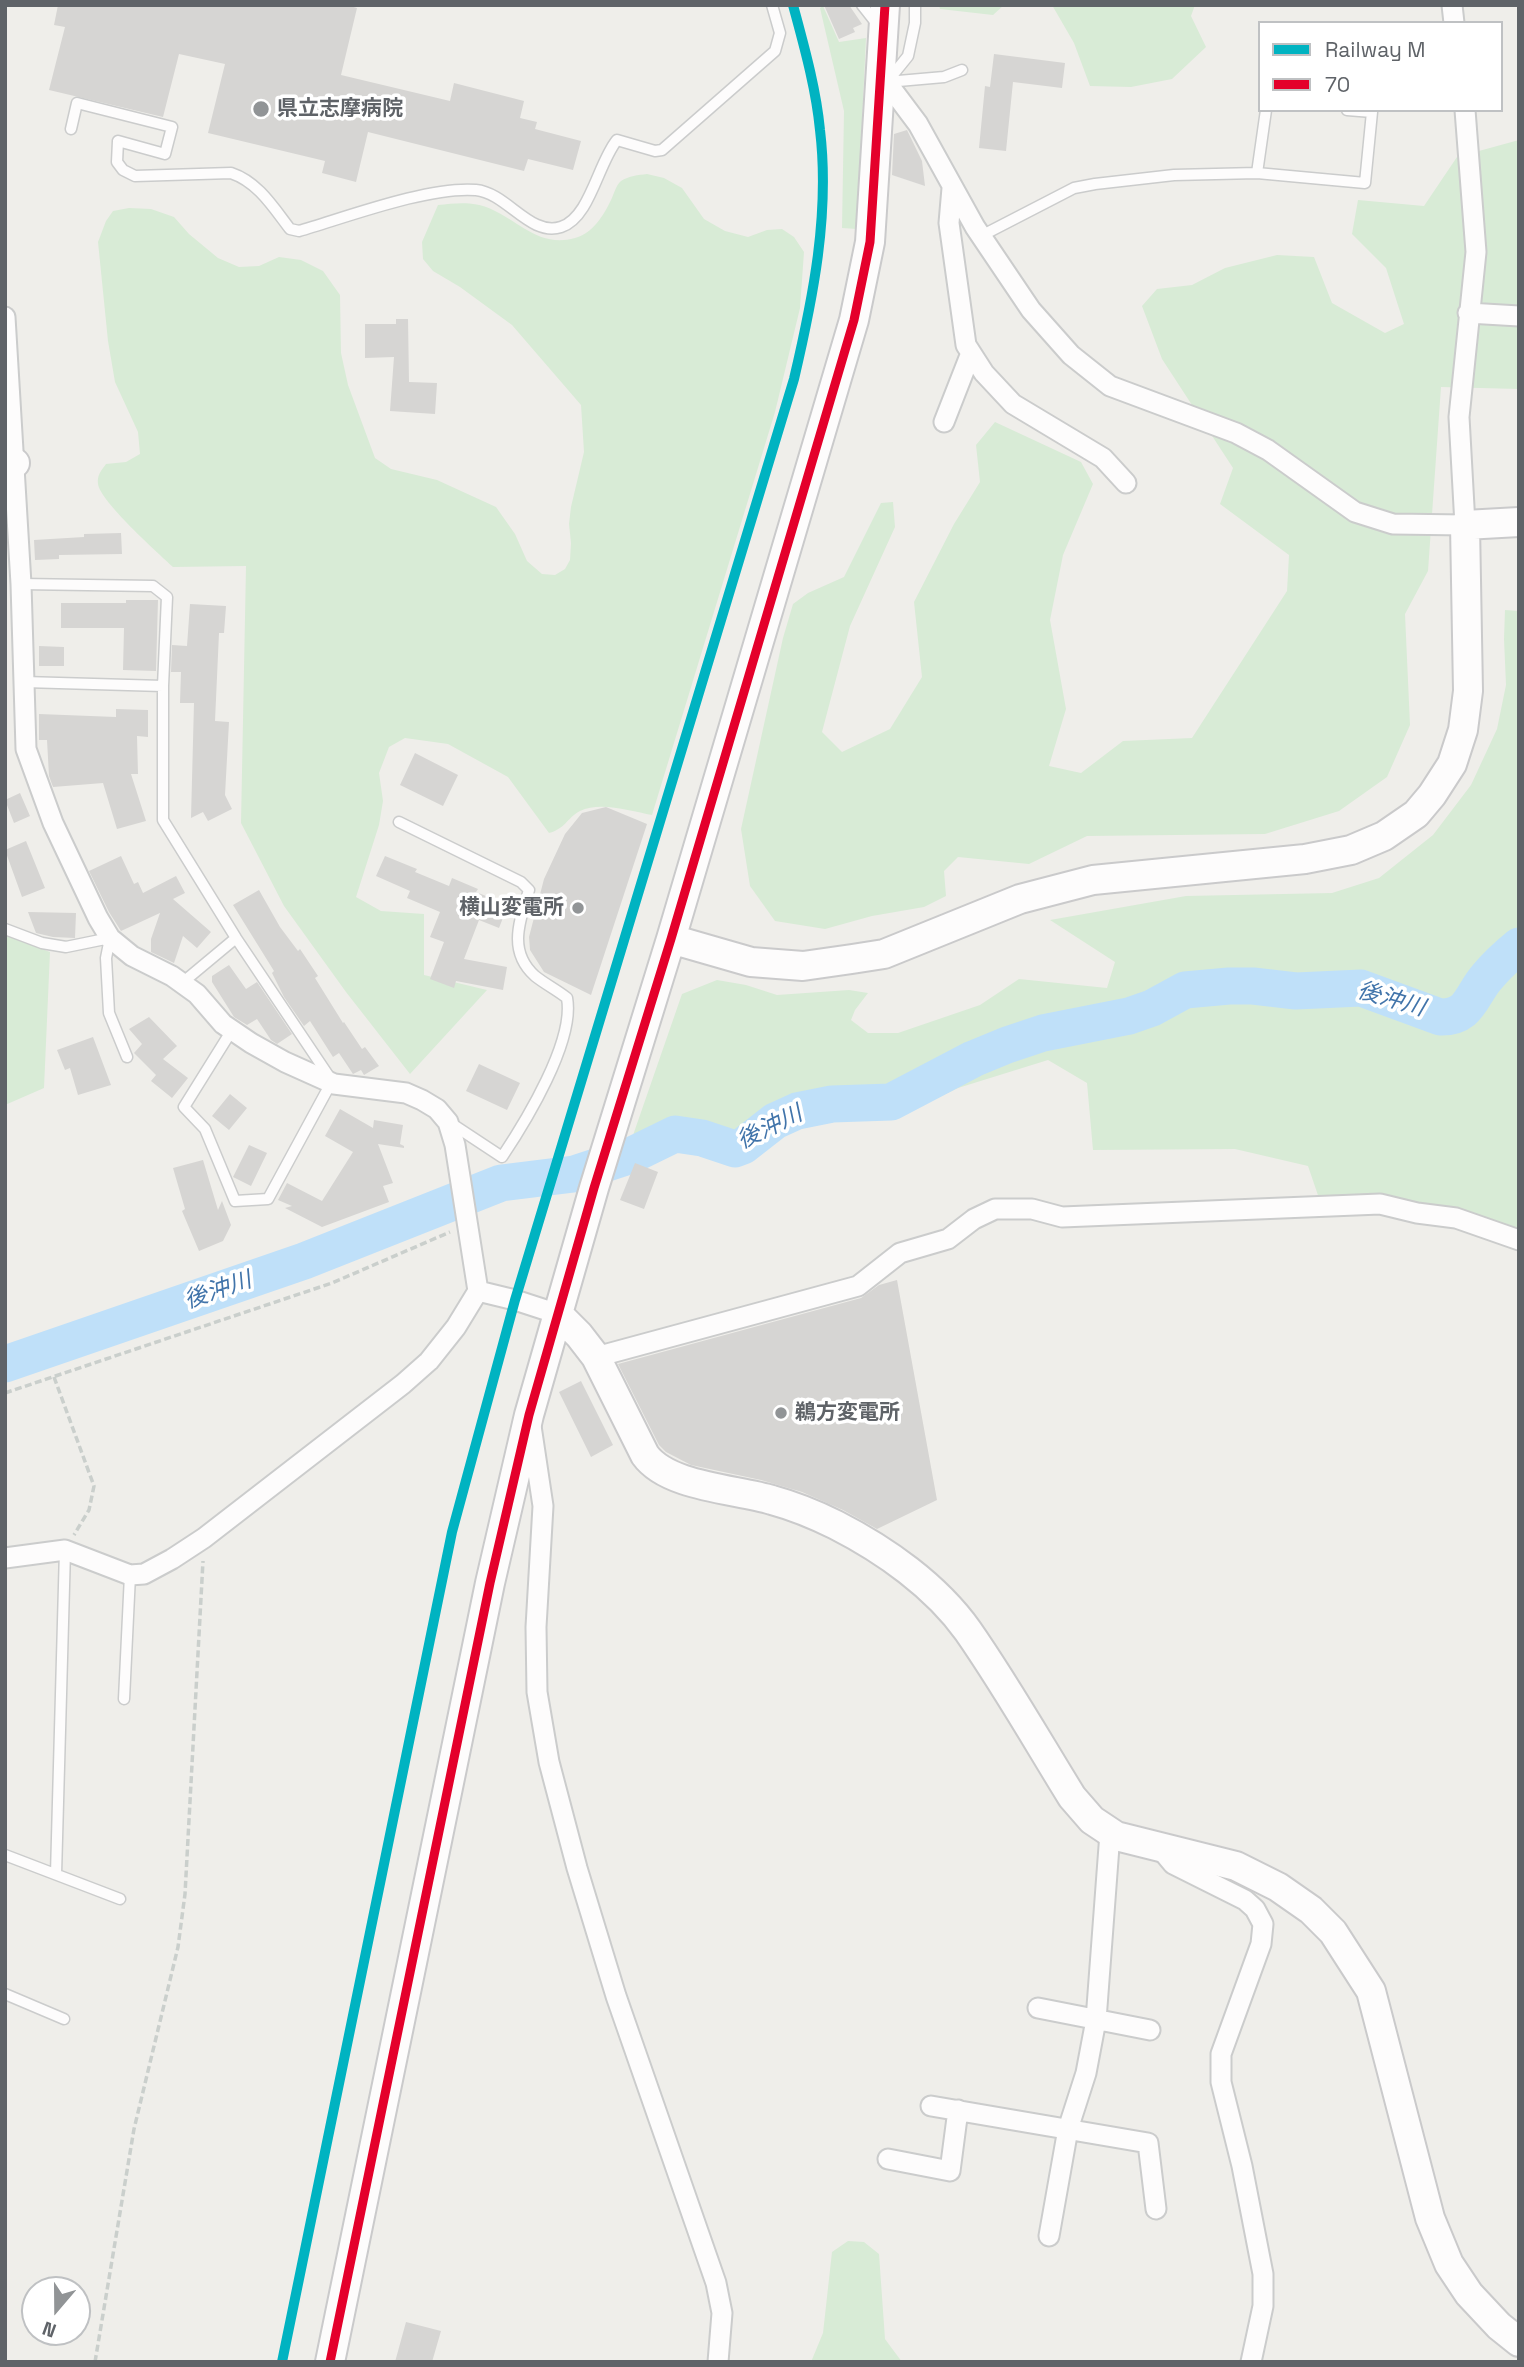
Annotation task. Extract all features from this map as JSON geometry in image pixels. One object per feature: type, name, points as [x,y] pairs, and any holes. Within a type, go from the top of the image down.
[{"type":"street","points":[[330,2362],[490,1583],[529,1415],[594,1188],[855,320],[870,242],[876,132],[884,79],[885,19]]},
{"type":"street","points":[[884,79],[918,124],[981,236],[1031,310],[1071,355],[1110,386],[1236,433],[1268,450],[1355,512],[1392,524],[1465,525],[1519,522]]},
{"type":"street","points":[[671,939],[751,962],[803,966],[884,954],[1020,899],[1093,880],[1305,859],[1351,850],[1384,836],[1416,814],[1452,764],[1463,730],[1468,691],[1465,525],[1459,417],[1476,252],[1465,112]]},
{"type":"street","points":[[952,188],[949,223],[967,345],[971,352],[984,373],[1013,404],[1103,458],[1126,483]]},
{"type":"street","points":[[1468,313],[1519,316]]},
{"type":"street","points":[[5,317],[10,463],[22,584],[26,749],[32,772],[78,876],[110,938],[132,956],[182,983],[232,1030],[285,1062],[333,1084],[406,1093],[437,1109],[449,1122],[455,1145],[478,1291],[456,1327],[429,1360],[403,1384],[204,1538],[172,1559],[144,1574],[130,1575],[65,1550],[5,1558]]},
{"type":"street","points":[[944,422],[971,352]]},
{"type":"street","points":[[596,1357],[858,1286],[900,1253],[948,1238],[974,1219],[995,1209],[1032,1209],[1062,1217],[1380,1204],[1417,1213],[1456,1218],[1519,1240]]},
{"type":"street","points":[[478,1291],[558,1314],[596,1357],[645,1455],[656,1466],[674,1476],[773,1500],[838,1526],[891,1558],[930,1590],[967,1630],[1072,1797],[1092,1820],[1110,1833],[1236,1866],[1278,1887],[1311,1910],[1333,1932],[1371,1991],[1430,2218],[1449,2264],[1469,2294],[1499,2326],[1519,2342]]},
{"type":"street","points":[[529,1415],[543,1506],[536,1627],[537,1692],[549,1762],[577,1868],[616,1996],[716,2283],[722,2313],[719,2362]]},
{"type":"street","points":[[1049,2236],[1068,2129],[1086,2073],[1096,2020],[1110,1833]]},
{"type":"street","points":[[1158,1846],[1173,1864],[1245,1900],[1255,1909],[1263,1924],[1261,1944],[1221,2054],[1221,2082],[1228,2118],[1242,2166],[1264,2274],[1263,2306],[1251,2362]]},
{"type":"street","points":[[1038,2008],[1150,2030]]},
{"type":"street","points":[[931,2106],[1148,2143],[1156,2209]]},
{"type":"street","points":[[888,2159],[950,2171],[958,2110]]},
{"type":"lane","points":[[71,129],[77,103],[172,127],[165,154],[118,141],[117,162],[123,170],[135,176],[231,173],[243,177],[254,185],[290,229],[299,231],[424,196],[466,190],[489,193],[503,200],[535,225],[559,228],[581,212],[609,149],[617,140],[654,151],[662,150],[775,51],[780,33],[772,5]]},
{"type":"lane","points":[[862,5],[885,19]]},
{"type":"lane","points":[[884,79],[908,57],[915,23],[915,5]]},
{"type":"lane","points":[[884,79],[944,77],[962,70]]},
{"type":"lane","points":[[1257,173],[1266,112]]},
{"type":"lane","points":[[981,236],[1074,188],[1174,175],[1257,173],[1365,183],[1372,112]]},
{"type":"lane","points":[[22,584],[153,586],[167,597],[163,685],[163,820],[236,938],[333,1084],[268,1199],[235,1201],[205,1129],[184,1107],[232,1030]]},
{"type":"lane","points":[[24,682],[163,685]]},
{"type":"lane","points":[[399,822],[521,882],[529,890],[516,933],[521,958],[534,975],[567,998],[570,1010],[566,1035],[523,1126],[502,1157],[449,1122]]},
{"type":"lane","points":[[5,929],[42,943],[66,947],[110,938],[106,958],[109,1013],[127,1057]]},
{"type":"lane","points":[[182,983],[236,938]]},
{"type":"lane","points":[[56,1874],[65,1550]]},
{"type":"lane","points":[[124,1699],[130,1575]]},
{"type":"lane","points":[[5,1855],[120,1899]]},
{"type":"lane","points":[[5,1994],[64,2019]]},
{"type":"path","points":[[5,1393],[332,1283],[443,1234],[468,1226]]},
{"type":"path","points":[[54,1377],[94,1486],[89,1510],[65,1550]]},
{"type":"path","points":[[95,2362],[134,2129],[178,1947],[183,1908],[204,1538]]},
{"type":"green space","points":[[939,5],[1004,5],[993,15],[940,9]]},
{"type":"green space","points":[[1052,5],[1195,5],[1191,16],[1206,47],[1172,79],[1131,87],[1090,86],[1074,43]]},
{"type":"green space","points":[[823,6],[839,42],[866,38],[857,229],[842,228],[844,111],[820,8]]},
{"type":"green space","points":[[1519,140],[1519,389],[1441,387],[1428,571],[1405,614],[1410,725],[1387,777],[1339,811],[1265,834],[1087,836],[1029,864],[958,857],[944,871],[946,896],[924,907],[872,916],[825,929],[775,921],[750,886],[741,829],[783,638],[793,604],[808,593],[844,577],[881,503],[893,502],[895,527],[850,626],[822,732],[842,752],[890,729],[922,677],[914,602],[954,524],[980,482],[976,445],[995,422],[1081,462],[1093,484],[1063,555],[1050,620],[1066,709],[1049,766],[1081,773],[1123,741],[1192,738],[1287,591],[1289,555],[1220,504],[1233,468],[1162,359],[1142,306],[1157,289],[1192,285],[1225,268],[1277,255],[1314,257],[1332,303],[1385,333],[1404,324],[1386,268],[1352,234],[1358,200],[1424,206],[1457,157]]},
{"type":"green space","points":[[647,174],[664,178],[682,188],[704,219],[725,231],[748,237],[767,230],[782,229],[794,237],[804,252],[800,308],[775,412],[652,815],[616,808],[588,808],[549,833],[508,777],[448,744],[405,738],[389,747],[379,773],[383,801],[379,825],[356,897],[381,911],[424,914],[424,975],[487,990],[410,1074],[284,906],[241,823],[246,566],[173,567],[108,502],[98,484],[106,464],[126,462],[140,454],[138,432],[115,382],[98,242],[113,211],[129,208],[151,209],[174,217],[189,234],[218,258],[239,267],[259,266],[279,257],[301,260],[323,271],[340,295],[341,353],[348,385],[375,458],[391,469],[437,480],[496,507],[515,534],[527,561],[542,574],[555,575],[565,569],[570,560],[571,507],[584,452],[581,405],[512,325],[433,271],[423,259],[422,242],[438,205],[458,203],[491,209],[551,240],[575,238],[597,223],[621,181]]},
{"type":"green space","points":[[1505,610],[1519,611],[1519,1251],[1425,1216],[1322,1207],[1308,1166],[1235,1149],[1093,1150],[1087,1083],[1048,1060],[958,1088],[919,1107],[876,1113],[804,1116],[776,1129],[737,1135],[674,1120],[643,1144],[631,1141],[682,994],[717,980],[746,985],[777,995],[849,990],[868,993],[851,1020],[868,1033],[898,1033],[980,1005],[1019,979],[1107,988],[1115,962],[1050,920],[1186,896],[1332,893],[1379,878],[1433,835],[1471,785],[1497,729],[1506,685]]},
{"type":"green space","points":[[5,935],[50,952],[44,1088],[5,1105]]},
{"type":"green space","points":[[848,2241],[864,2242],[879,2254],[885,2339],[902,2362],[811,2362],[823,2333],[832,2252]]},
{"type":"building","points":[[58,5],[347,5],[357,8],[341,75],[450,101],[454,83],[524,101],[520,118],[537,122],[535,129],[581,141],[573,170],[528,159],[524,171],[368,132],[356,182],[322,173],[325,161],[208,133],[225,64],[179,54],[163,117],[49,90],[65,27],[54,25]]},
{"type":"building","points":[[824,5],[849,5],[862,24],[853,28],[855,32],[839,39]]},
{"type":"building","points":[[994,54],[1065,63],[1062,88],[1013,82],[1006,151],[979,148],[985,86],[990,87]]},
{"type":"building","points":[[907,130],[922,161],[925,186],[892,175],[894,134]]},
{"type":"building","points":[[396,319],[408,319],[409,382],[437,383],[435,414],[390,411],[394,357],[365,358],[365,324],[396,324]]},
{"type":"building","points":[[121,533],[122,554],[59,555],[59,559],[35,560],[34,540]]},
{"type":"building","points":[[126,600],[158,600],[156,671],[123,670],[124,628],[61,628],[61,603],[126,603]]},
{"type":"building","points":[[190,604],[226,606],[224,633],[219,633],[215,721],[229,722],[225,795],[232,809],[208,821],[203,812],[191,818],[194,703],[180,703],[181,672],[171,672],[172,645],[187,646]]},
{"type":"building","points":[[39,646],[64,647],[64,666],[39,666]]},
{"type":"building","points":[[116,709],[148,710],[148,737],[137,736],[138,774],[131,774],[146,821],[117,829],[103,783],[53,787],[49,776],[47,740],[39,740],[39,714],[116,717]]},
{"type":"building","points":[[415,753],[458,775],[443,806],[400,785]]},
{"type":"building","points":[[20,793],[30,816],[14,823],[5,800]]},
{"type":"building","name":"横山変電所","points":[[606,807],[647,824],[591,995],[544,972],[530,950],[529,937],[544,879],[565,834],[582,813]]},
{"type":"building","points":[[26,841],[45,888],[22,897],[5,850]]},
{"type":"building","points":[[121,856],[134,884],[138,882],[143,893],[176,876],[185,893],[173,899],[211,932],[197,948],[183,936],[174,963],[151,952],[151,939],[160,913],[121,931],[109,912],[89,871]]},
{"type":"building","points":[[385,856],[449,886],[452,878],[478,889],[476,892],[508,905],[499,928],[479,920],[464,959],[507,967],[503,990],[456,981],[454,988],[430,979],[444,942],[430,937],[440,912],[407,898],[410,891],[376,876]]},
{"type":"building","points":[[259,890],[280,927],[298,951],[300,949],[318,976],[315,978],[343,1023],[362,1049],[365,1047],[379,1066],[364,1075],[361,1070],[353,1074],[339,1053],[333,1057],[310,1021],[304,1026],[284,997],[272,973],[274,971],[233,905]]},
{"type":"building","points":[[28,912],[76,913],[75,938],[36,933]]},
{"type":"building","points":[[229,965],[246,989],[257,982],[292,1034],[277,1044],[271,1040],[257,1019],[247,1025],[234,1017],[212,982],[212,976]]},
{"type":"building","points":[[149,1017],[177,1046],[163,1059],[188,1078],[172,1098],[151,1081],[156,1075],[134,1053],[142,1044],[129,1029]]},
{"type":"building","points":[[93,1037],[111,1085],[78,1095],[70,1068],[65,1070],[57,1050]]},
{"type":"building","points":[[479,1064],[520,1083],[507,1110],[466,1091]]},
{"type":"building","points":[[230,1094],[247,1108],[229,1130],[212,1116]]},
{"type":"building","points":[[340,1109],[373,1128],[374,1120],[403,1125],[400,1144],[404,1148],[378,1144],[393,1183],[383,1186],[389,1202],[322,1227],[285,1208],[292,1206],[278,1200],[287,1183],[322,1201],[353,1152],[325,1136]]},
{"type":"building","points":[[249,1145],[267,1153],[251,1186],[233,1177]]},
{"type":"building","points":[[203,1160],[218,1210],[222,1201],[231,1225],[223,1241],[199,1251],[182,1211],[185,1209],[173,1168]]},
{"type":"building","points":[[635,1163],[658,1172],[644,1209],[620,1200]]},
{"type":"building","name":"鵜方変電所","points":[[897,1280],[937,1500],[877,1529],[802,1492],[691,1465],[666,1452],[659,1445],[618,1364],[861,1298],[879,1285]]},
{"type":"building","points":[[581,1381],[613,1445],[591,1457],[559,1392]]},
{"type":"building","points":[[406,2322],[441,2331],[432,2362],[395,2362]]},
{"type":"waterway","name":"後沖川","points":[[5,1364],[304,1261],[501,1183],[574,1174],[632,1155],[675,1134],[702,1138],[735,1149],[743,1146],[775,1121],[797,1111],[832,1104],[891,1102],[973,1059],[1007,1045],[1043,1033],[1129,1016],[1152,1008],[1185,990],[1229,986],[1296,991],[1361,988],[1440,1017],[1458,1014],[1469,1004],[1491,973],[1519,946]]},
{"type":"rail line","name":"M","points":[[282,2362],[452,1532],[515,1300],[794,379],[801,348],[818,256],[823,161],[816,99],[793,5]]},
{"type":"transit line","name":"70","points":[[330,2362],[490,1583],[529,1415],[594,1188],[671,939],[854,320],[870,242],[885,5]]},
{"type":"place","name":"県立志摩病院","points":[[261,109]]},
{"type":"place","name":"横山変電所","points":[[578,908]]},
{"type":"place","name":"鵜方変電所","points":[[781,1413]]}]
